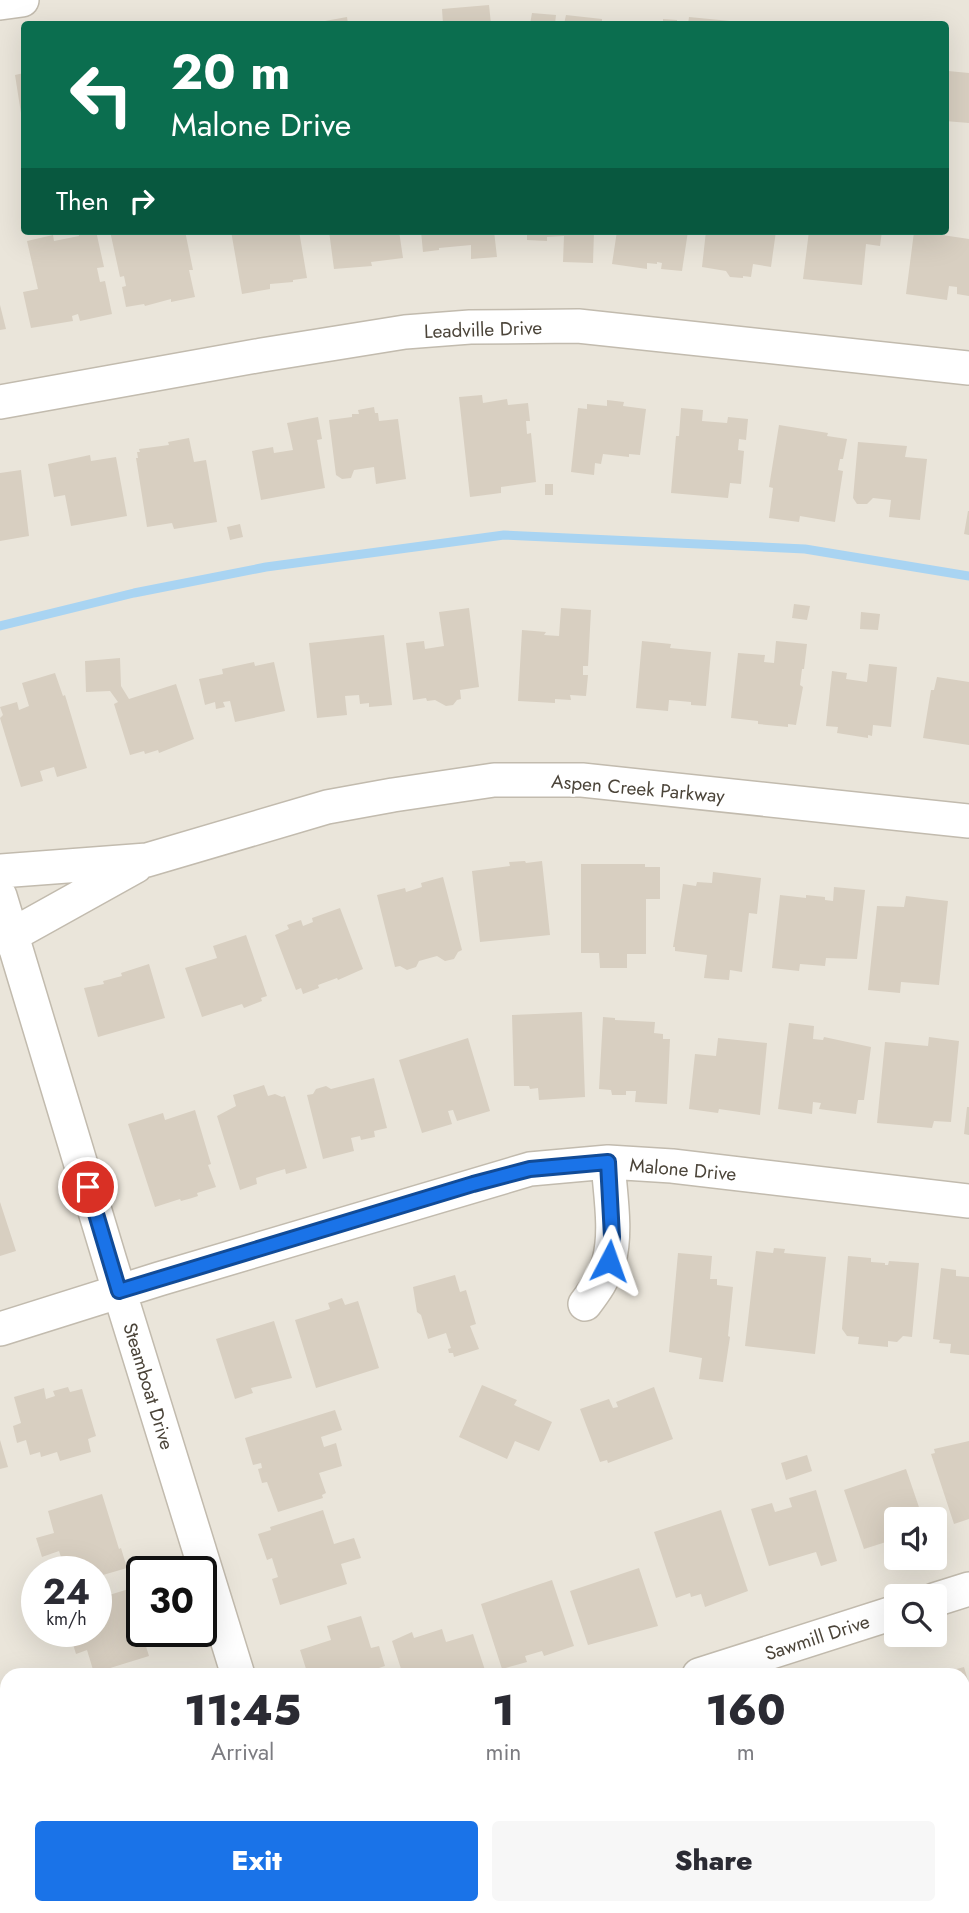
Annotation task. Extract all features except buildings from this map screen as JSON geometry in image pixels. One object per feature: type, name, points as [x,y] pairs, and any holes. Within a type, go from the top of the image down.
[{"type":"street","points":[[0,3],[22,0]]},
{"type":"street","name":"Leadville Drive","points":[[0,402],[366,338],[470,327],[578,326],[969,368]]},
{"type":"street","name":"Aspen Creek Parkway","points":[[0,871],[147,860],[327,807],[494,780],[582,780],[969,821]]},
{"type":"street","name":"Aspen Creek Parkway","points":[[6,937],[147,860]]},
{"type":"street","name":"Steamboat Drive","points":[[0,896],[6,937],[236,1668]]},
{"type":"street","points":[[585,1304],[600,1284],[609,1261],[612,1237],[608,1162]]},
{"type":"street","name":"Malone Drive","points":[[0,1329],[519,1172],[562,1165],[608,1162],[672,1166],[969,1201]]},
{"type":"street","points":[[947,1596],[969,1589]]},
{"type":"street","name":"Sawmill Drive","points":[[721,1668],[884,1616]]},
{"type":"shaded area","points":[[0,0],[969,0],[969,1668],[0,1668]]},
{"type":"waterway","points":[[0,626],[134,593],[266,567],[504,535],[805,549],[969,576]]},
{"type":"route","points":[[88,1187],[119,1291],[473,1184],[530,1169],[608,1162],[612,1237],[609,1261]]}]
